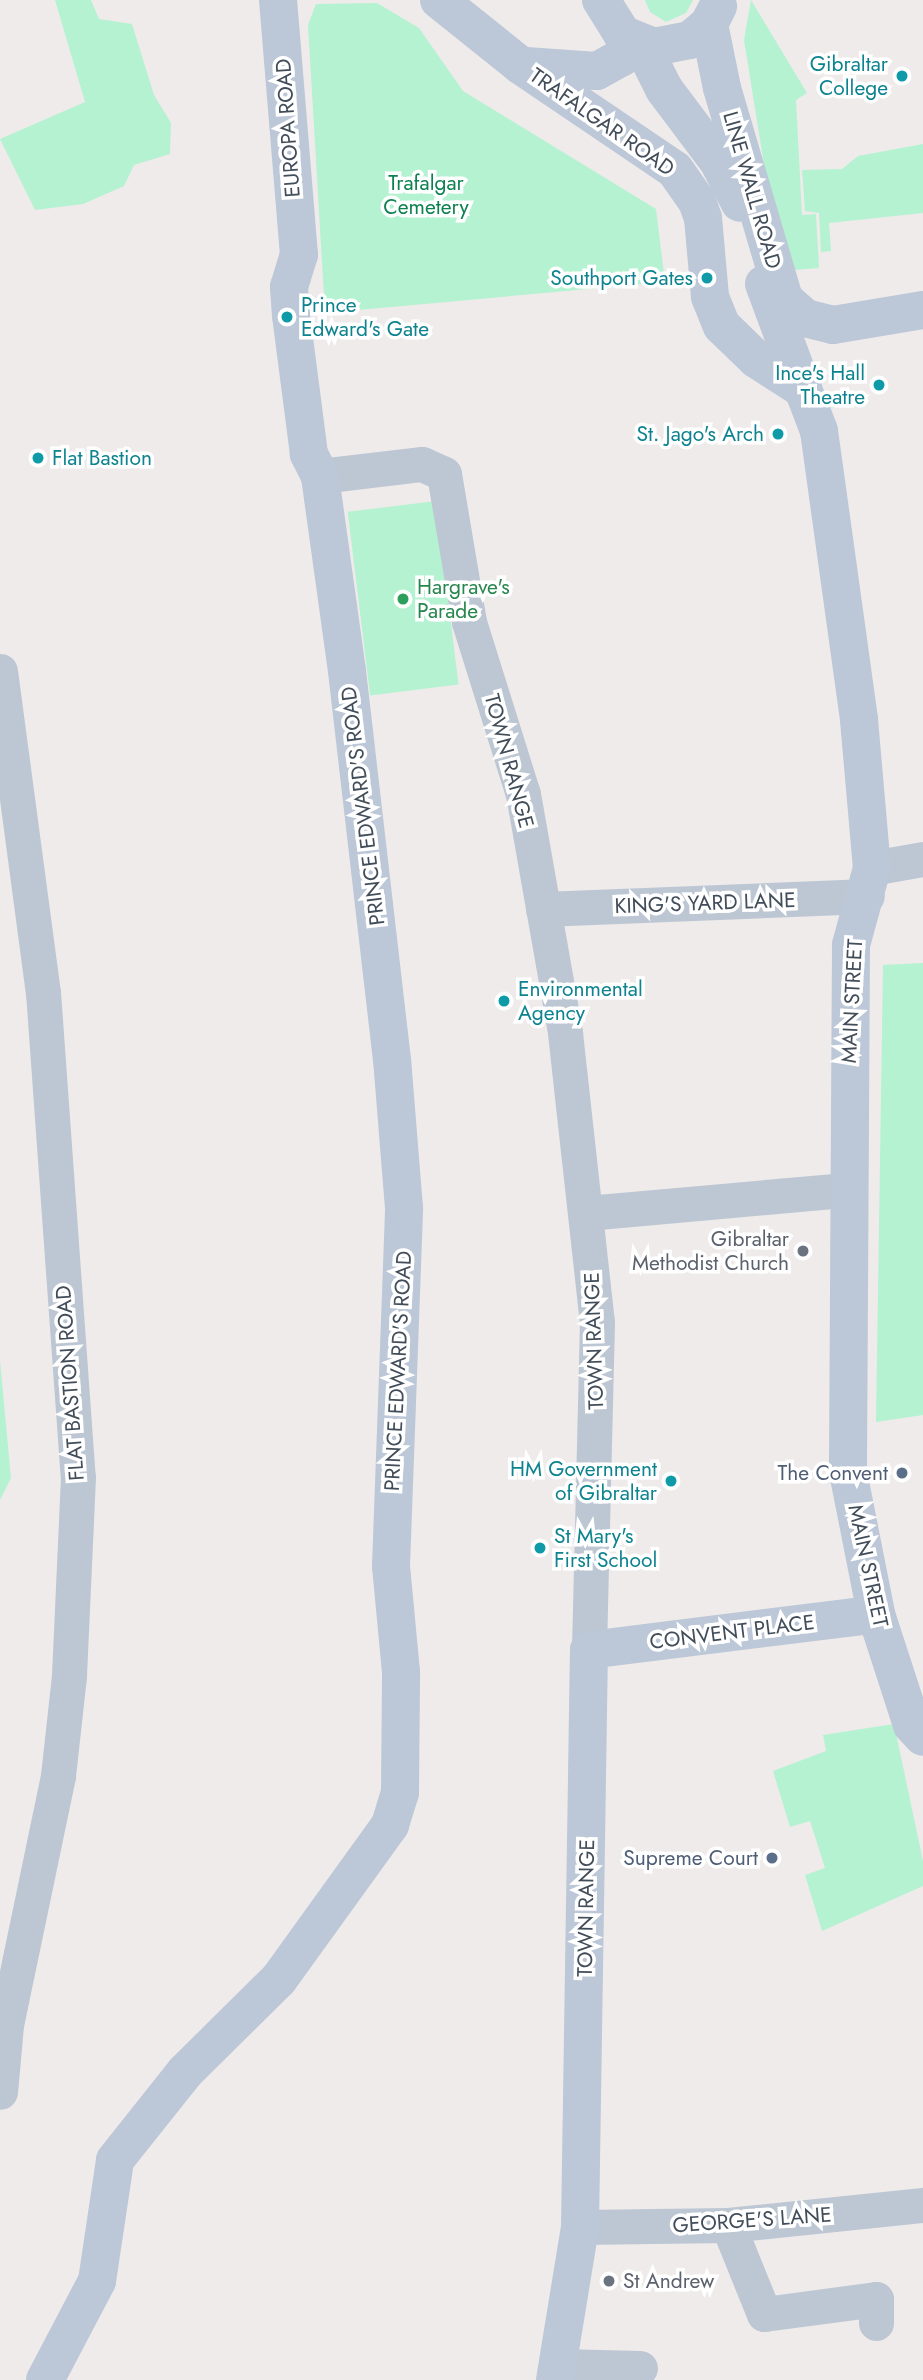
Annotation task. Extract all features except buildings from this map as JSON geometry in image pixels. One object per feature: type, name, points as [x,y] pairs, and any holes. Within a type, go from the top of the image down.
[{"type":"street","name":"EUROPA ROAD","points":[[278,0],[299,255]]},
{"type":"street","name":"TRAFALGAR ROAD","points":[[439,0],[520,65],[675,170],[698,201],[703,218],[707,278],[722,326],[756,359],[803,389]]},
{"type":"street","name":"MAIN STREET","points":[[601,0],[614,26],[636,42],[664,89],[731,183],[754,241],[772,312],[803,389],[824,452],[859,720],[870,882],[851,944],[846,1189],[848,1472],[876,1614],[918,1731]]},
{"type":"street","points":[[520,65],[597,71],[622,57],[636,42],[679,45],[715,12]]},
{"type":"street","name":"LINE WALL ROAD","points":[[715,12],[722,88],[779,288],[805,318],[833,325],[923,310]]},
{"type":"street","name":"PRINCE EDWARD'S ROAD","points":[[45,2380],[97,2281],[115,2160],[185,2072],[279,1979],[390,1825],[400,1793],[401,1672],[391,1566],[404,1208],[393,1060],[320,476],[309,454],[291,316],[289,287],[299,255]]},
{"type":"street","points":[[803,389],[813,351],[833,325]]},
{"type":"street","name":"TOWN RANGE","points":[[320,476],[422,464],[444,474],[469,622],[523,794],[565,1033],[587,1213],[598,1391],[589,1650],[580,2227],[558,2365]]},
{"type":"street","name":"FLAT BASTION ROAD","points":[[0,671],[43,992],[78,1477],[69,1676],[58,1776],[6,2025],[0,2092]]},
{"type":"street","name":"KING'S YARD LANE","points":[[542,909],[870,882],[923,859]]},
{"type":"street","points":[[587,1213],[846,1189]]},
{"type":"street","name":"CONVENT PLACE","points":[[589,1650],[876,1614]]},
{"type":"street","name":"GEORGE'S LANE","points":[[580,2227],[728,2225],[923,2205]]},
{"type":"street","points":[[728,2225],[765,2314],[876,2299],[876,2323]]},
{"type":"street","points":[[558,2365],[640,2368]]},
{"type":"green space","points":[[55,0],[91,0],[99,19],[132,24],[154,95],[171,123],[170,154],[134,165],[124,186],[83,204],[35,210],[0,139],[85,102]]},
{"type":"green space","points":[[645,0],[693,0],[686,13],[666,22],[650,12]]},
{"type":"green space","points":[[751,0],[807,93],[796,100],[802,215],[816,214],[819,268],[781,271],[744,40]]},
{"type":"green space","name":"Trafalgar Cemetery","points":[[377,3],[419,28],[463,91],[656,209],[665,282],[325,313],[308,25],[316,4]]},
{"type":"green space","points":[[923,144],[923,213],[829,223],[831,251],[821,252],[819,213],[805,211],[802,170],[842,169],[858,156]]},
{"type":"green space","name":"Hargrave's Parade","points":[[436,501],[459,685],[370,695],[348,512]]},
{"type":"green space","points":[[923,963],[923,1415],[876,1422],[883,965]]},
{"type":"green space","points":[[0,1361],[11,1478],[0,1500]]},
{"type":"green space","points":[[894,1724],[923,1861],[923,1886],[822,1931],[805,1875],[825,1868],[810,1821],[790,1827],[773,1771],[826,1751],[823,1735]]},
{"type":"place","name":"Gibraltar College","points":[[902,76]]},
{"type":"place","name":"Southport Gates","points":[[707,278]]},
{"type":"place","name":"Prince Edward's Gate","points":[[287,317]]},
{"type":"place","name":"Ince's Hall Theatre","points":[[879,385]]},
{"type":"place","name":"St. Jago's Arch","points":[[778,434]]},
{"type":"place","name":"Flat Bastion","points":[[38,458]]},
{"type":"place","name":"Hargrave's Parade","points":[[403,599]]},
{"type":"place","name":"Environmental Agency","points":[[504,1001]]},
{"type":"place","name":"Gibraltar Methodist Church","points":[[803,1251]]},
{"type":"place","name":"The Convent","points":[[902,1473]]},
{"type":"place","name":"HM Government of Gibraltar","points":[[671,1481]]},
{"type":"place","name":"St Mary's First School","points":[[540,1548]]},
{"type":"place","name":"Supreme Court","points":[[772,1858]]},
{"type":"place","name":"St Andrew","points":[[609,2281]]}]
